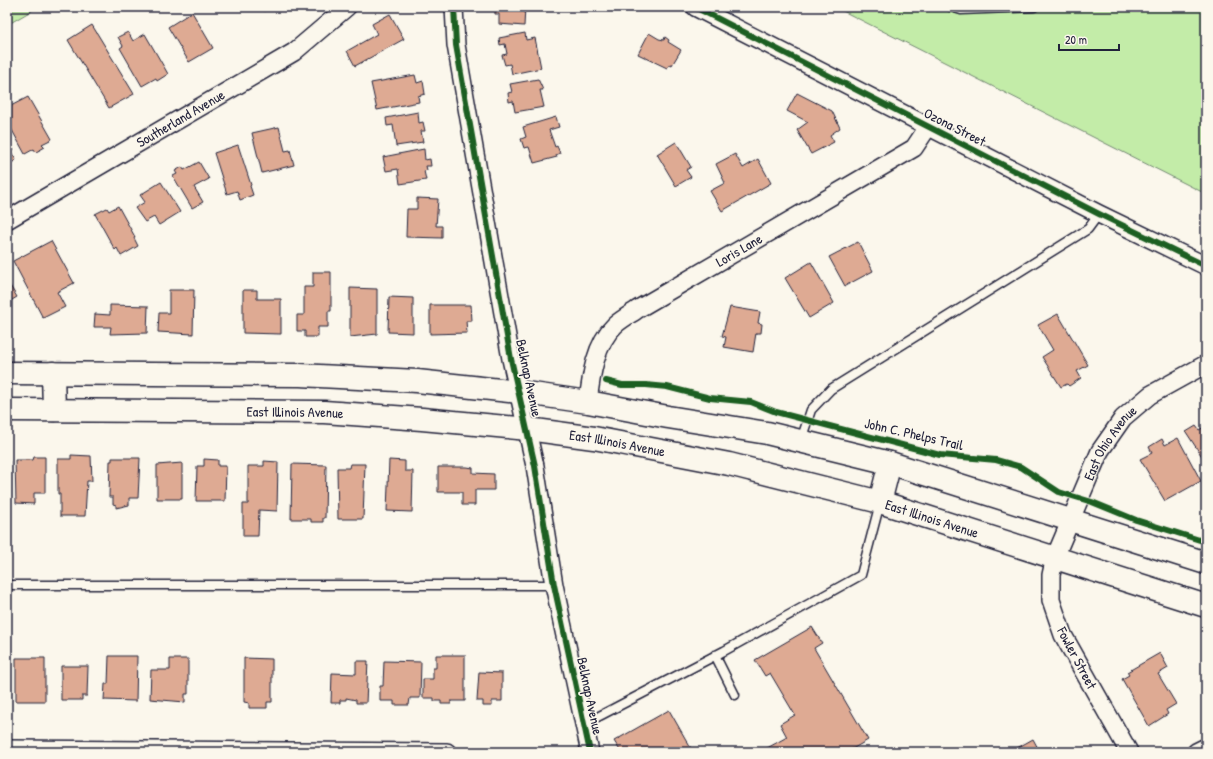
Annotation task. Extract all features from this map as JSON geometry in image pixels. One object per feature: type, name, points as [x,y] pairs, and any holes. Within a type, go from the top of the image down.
[{"type":"main road","points":[[7,373],[308,375],[417,381],[519,392],[588,402],[766,433],[890,463],[1206,563]]},
{"type":"main road","points":[[52,373],[54,410]]},
{"type":"main road","name":"East Illinois Avenue","points":[[7,410],[324,412],[528,429],[594,438],[729,464],[880,502],[1206,606]]},
{"type":"main road","points":[[880,502],[890,463]]},
{"type":"street","name":"Southerland Avenue","points":[[7,220],[294,52],[347,7]]},
{"type":"street","name":"Belknap Avenue","points":[[454,7],[456,45],[511,359],[528,429],[554,585],[590,752]]},
{"type":"street","name":"Ozona Street","points":[[695,7],[1099,214],[1206,266]]},
{"type":"street","name":"Loris Lane","points":[[588,402],[591,378],[599,349],[615,325],[638,309],[914,148],[928,127]]},
{"type":"street","name":"East Ohio Avenue","points":[[1055,557],[1100,451],[1123,418],[1150,395],[1206,364]]},
{"type":"street","name":"Fowler Street","points":[[1055,557],[1051,575],[1051,600],[1063,635],[1130,752]]},
{"type":"street","points":[[1196,752],[1206,747]]},
{"type":"street","points":[[7,749],[447,752]]},
{"type":"lane","points":[[951,7],[961,10],[1034,7]]},
{"type":"lane","points":[[801,441],[811,410],[831,389],[1088,229],[1099,214]]},
{"type":"lane","points":[[584,724],[716,655],[861,575],[880,502]]},
{"type":"lane","points":[[7,585],[554,585]]},
{"type":"lane","points":[[716,655],[735,695]]},
{"type":"green space","points":[[7,7],[38,7],[7,25]]},
{"type":"green space","points":[[835,7],[1206,7],[1206,194]]},
{"type":"building","points":[[261,7],[271,7],[264,11]]},
{"type":"building","points":[[495,7],[525,7],[524,26],[499,24],[499,14],[495,14]]},
{"type":"building","points":[[192,12],[213,48],[189,62],[168,27]]},
{"type":"building","points":[[390,14],[404,39],[355,66],[347,51],[377,34],[372,24]]},
{"type":"building","points":[[92,25],[134,94],[109,108],[68,40]]},
{"type":"building","points":[[128,32],[133,41],[145,34],[168,74],[157,81],[156,78],[142,86],[120,48],[123,46],[118,37]]},
{"type":"building","points":[[525,33],[526,40],[535,38],[541,68],[512,74],[510,64],[505,65],[502,55],[507,54],[505,44],[500,45],[499,38]]},
{"type":"building","points":[[649,33],[659,39],[664,40],[665,37],[669,40],[668,42],[681,50],[672,65],[670,64],[667,68],[638,54]]},
{"type":"building","points":[[415,75],[417,83],[423,81],[425,94],[418,96],[419,102],[377,110],[371,83]]},
{"type":"building","points":[[538,79],[543,90],[540,90],[544,107],[515,112],[513,101],[509,102],[508,93],[512,92],[510,84]]},
{"type":"building","points":[[797,93],[832,111],[840,128],[830,135],[834,142],[811,154],[797,130],[808,122],[787,111]]},
{"type":"building","points":[[28,97],[52,139],[42,144],[45,147],[36,152],[34,149],[25,154],[7,121],[7,108]]},
{"type":"building","points":[[418,112],[419,123],[423,122],[425,131],[421,131],[423,142],[396,146],[393,125],[387,126],[386,118]]},
{"type":"building","points":[[556,117],[559,127],[549,130],[555,147],[557,146],[560,153],[556,155],[557,157],[534,163],[529,147],[524,148],[521,139],[526,137],[523,127]]},
{"type":"building","points":[[279,127],[285,151],[290,150],[294,165],[262,173],[252,133]]},
{"type":"building","points":[[7,141],[13,150],[11,152],[16,160],[7,166]]},
{"type":"building","points":[[676,142],[691,167],[686,170],[691,177],[676,186],[657,154]]},
{"type":"building","points":[[238,145],[253,195],[240,200],[237,191],[227,194],[214,153]]},
{"type":"building","points":[[424,149],[425,160],[430,159],[431,166],[426,166],[427,170],[424,171],[426,180],[400,184],[398,169],[386,171],[383,157]]},
{"type":"building","points":[[735,154],[743,168],[758,159],[771,183],[722,211],[710,191],[725,183],[716,164]]},
{"type":"building","points":[[199,162],[209,179],[194,187],[203,202],[192,208],[173,176],[177,174],[175,171],[182,167],[184,170]]},
{"type":"building","points":[[161,182],[180,212],[159,225],[154,217],[145,222],[135,208],[145,202],[140,195]]},
{"type":"building","points":[[417,198],[438,199],[436,226],[442,226],[442,238],[406,237],[407,209],[417,209]]},
{"type":"building","points":[[118,206],[135,237],[134,238],[138,246],[121,256],[117,248],[115,250],[95,214],[107,208],[109,211]]},
{"type":"building","points":[[51,241],[74,283],[57,292],[65,307],[43,318],[13,261]]},
{"type":"building","points":[[858,242],[873,271],[845,286],[829,257]]},
{"type":"building","points":[[811,262],[834,303],[809,318],[785,278]]},
{"type":"building","points":[[313,272],[331,272],[331,311],[328,311],[328,327],[318,327],[318,337],[305,337],[305,331],[297,331],[297,315],[304,315],[304,287],[313,287]]},
{"type":"building","points":[[7,281],[17,297],[7,303]]},
{"type":"building","points":[[350,288],[377,289],[377,334],[350,337]]},
{"type":"building","points":[[169,290],[194,290],[193,334],[158,332],[159,313],[169,313]]},
{"type":"building","points":[[243,290],[257,290],[257,299],[281,299],[281,334],[243,333]]},
{"type":"building","points":[[389,297],[413,298],[413,333],[388,332]]},
{"type":"building","points":[[110,305],[148,306],[147,333],[110,334],[111,327],[94,327],[95,314],[110,315]]},
{"type":"building","points":[[430,305],[471,305],[472,321],[466,321],[467,333],[430,334]]},
{"type":"building","points":[[730,307],[760,312],[758,323],[762,324],[761,333],[756,333],[753,352],[724,347],[726,337],[722,336]]},
{"type":"building","points":[[1058,314],[1088,365],[1077,371],[1081,378],[1069,386],[1067,384],[1061,387],[1042,357],[1053,350],[1038,325]]},
{"type":"building","points":[[1196,426],[1199,430],[1206,426],[1206,456],[1203,458],[1186,432]]},
{"type":"building","points":[[1178,438],[1201,481],[1165,501],[1140,459],[1152,453],[1149,447],[1162,439],[1165,445]]},
{"type":"building","points":[[71,455],[91,456],[92,481],[87,481],[85,516],[60,516],[60,494],[58,494],[58,459],[71,459]]},
{"type":"building","points":[[34,457],[45,457],[45,493],[34,493],[34,504],[16,503],[15,460],[33,460]]},
{"type":"building","points":[[112,458],[140,458],[138,498],[129,498],[129,505],[116,508],[116,505],[113,504],[113,497],[109,497],[110,461],[112,461]]},
{"type":"building","points":[[204,459],[218,460],[218,466],[226,466],[225,501],[196,501],[197,466],[204,466]]},
{"type":"building","points":[[389,460],[405,461],[405,471],[413,471],[412,512],[387,511]]},
{"type":"building","points":[[7,461],[9,461],[9,480],[7,480]]},
{"type":"building","points":[[264,461],[278,462],[277,511],[259,510],[258,536],[243,536],[243,504],[248,504],[248,466],[264,466]]},
{"type":"building","points":[[182,463],[182,499],[157,499],[157,465]]},
{"type":"building","points":[[292,464],[326,465],[325,518],[323,518],[323,522],[311,522],[311,519],[291,519]]},
{"type":"building","points":[[350,464],[365,464],[363,519],[338,519],[337,468],[349,468]]},
{"type":"building","points":[[438,467],[467,467],[473,468],[473,473],[494,474],[494,490],[475,490],[475,505],[462,505],[462,492],[438,492]]},
{"type":"building","points":[[812,627],[822,643],[814,648],[868,740],[847,752],[760,752],[787,737],[780,724],[795,715],[770,673],[765,676],[755,660]]},
{"type":"building","points":[[1160,653],[1168,668],[1158,674],[1176,704],[1166,710],[1168,714],[1149,726],[1122,679],[1129,675],[1127,672]]},
{"type":"building","points":[[436,655],[465,655],[465,701],[451,701],[451,704],[441,704],[441,701],[434,701],[434,698],[423,698],[423,679],[433,679],[433,668],[436,668]]},
{"type":"building","points":[[109,656],[137,656],[136,701],[104,700],[105,684],[108,684]]},
{"type":"building","points":[[16,658],[45,658],[45,701],[16,701]]},
{"type":"building","points":[[244,658],[272,659],[272,702],[267,702],[267,708],[249,708],[249,703],[244,702]]},
{"type":"building","points":[[170,659],[188,659],[188,694],[185,694],[185,702],[150,699],[151,670],[170,670]]},
{"type":"building","points":[[356,661],[368,661],[366,703],[356,703],[356,700],[346,698],[346,700],[340,700],[340,703],[331,703],[332,673],[356,674]]},
{"type":"building","points":[[384,661],[421,662],[420,698],[410,698],[409,705],[394,705],[394,701],[380,701],[380,686],[383,686]]},
{"type":"building","points":[[61,666],[88,666],[87,696],[82,696],[82,700],[61,700]]},
{"type":"building","points":[[479,672],[502,673],[502,701],[492,701],[492,706],[483,706],[483,701],[477,701]]},
{"type":"building","points":[[669,710],[693,752],[621,752],[614,741]]},
{"type":"building","points":[[1033,739],[1040,752],[1010,752]]},
{"type":"cycle path","points":[[454,7],[456,45],[511,359],[535,466],[554,585],[590,752]]},
{"type":"cycle path","points":[[695,7],[1099,214],[1206,266]]},
{"type":"cycle path","name":"John C. Phelps Trail","points":[[606,381],[622,385],[667,387],[710,398],[751,402],[776,412],[940,455],[996,460],[1021,467],[1059,492],[1092,502],[1136,520],[1206,542]]}]
